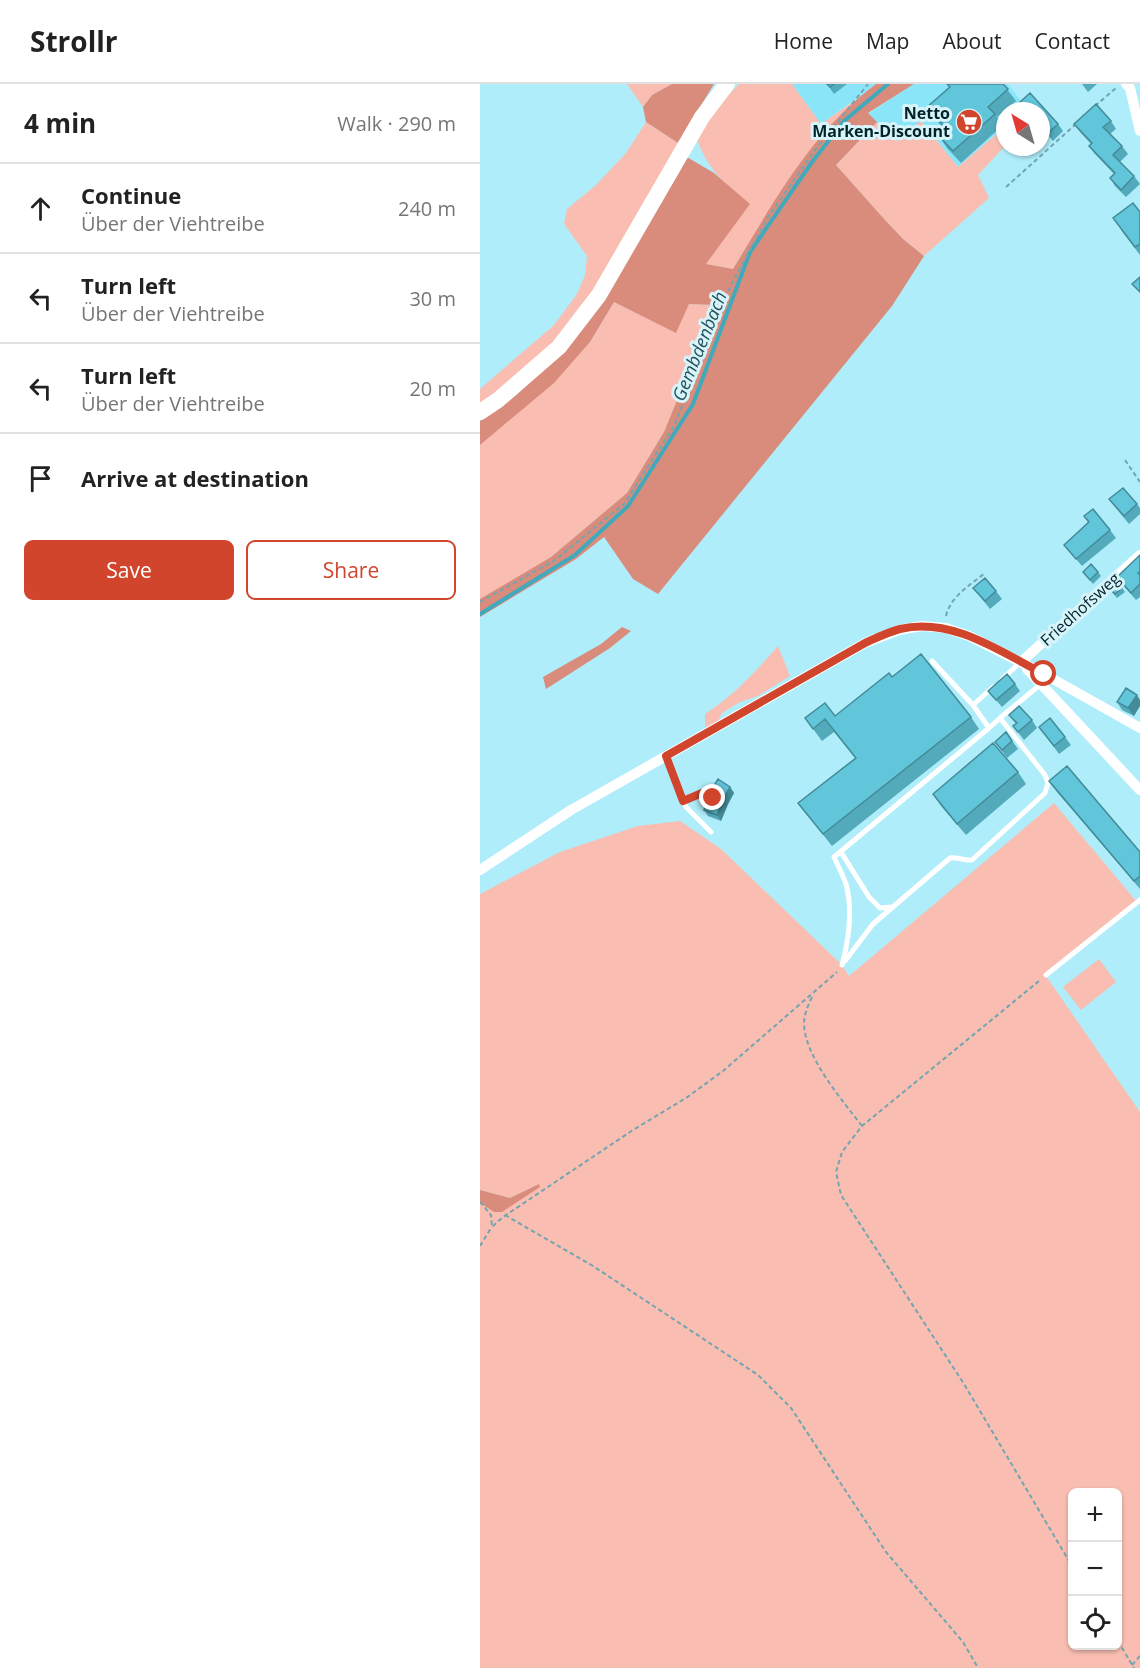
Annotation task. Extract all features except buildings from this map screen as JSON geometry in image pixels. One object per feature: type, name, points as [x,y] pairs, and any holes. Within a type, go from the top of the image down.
[{"type":"main road","points":[[480,412],[498,400],[559,347],[599,295],[702,117],[727,84]]},
{"type":"street","points":[[1126,84],[1130,88],[1140,131]]},
{"type":"street","name":"Friedhofsweg","points":[[1021,662],[1140,555]]},
{"type":"street","points":[[480,870],[571,810],[865,643],[899,630],[922,626],[946,628],[969,636],[1140,728]]},
{"type":"street","points":[[1021,662],[1140,790]]},
{"type":"lane","points":[[932,661],[973,705],[989,728]]},
{"type":"lane","points":[[973,705],[1021,662]]},
{"type":"lane","points":[[842,965],[848,945],[849,915],[846,884],[834,857],[1041,684]]},
{"type":"lane","points":[[842,965],[873,924],[950,858],[959,856],[972,860],[1045,794],[1048,783],[1045,775],[1000,718]]},
{"type":"lane","points":[[666,756],[686,807],[711,832]]},
{"type":"lane","points":[[683,801],[702,793],[713,798]]},
{"type":"lane","points":[[841,852],[868,897],[880,908],[894,906]]},
{"type":"lane","points":[[1046,975],[1140,900]]},
{"type":"path","points":[[480,602],[555,560],[624,504],[674,426],[730,287],[768,217],[815,150],[868,84]]},
{"type":"path","points":[[1090,112],[1120,84]]},
{"type":"path","points":[[1006,187],[1082,118]]},
{"type":"path","points":[[1125,460],[1140,482]]},
{"type":"path","points":[[946,628],[950,605],[985,573]]},
{"type":"path","points":[[480,1246],[492,1227],[505,1215],[633,1130],[686,1098],[723,1071],[814,994],[835,975],[842,965]]},
{"type":"path","points":[[1046,975],[862,1126],[842,1152],[836,1172],[841,1195],[964,1384],[1068,1559]]},
{"type":"path","points":[[814,994],[806,1010],[804,1024],[807,1042],[833,1089],[862,1126]]},
{"type":"path","points":[[480,1203],[491,1215],[492,1227]]},
{"type":"path","points":[[505,1215],[593,1266],[758,1375],[791,1408],[886,1552],[963,1642],[978,1668]]},
{"type":"path","points":[[1122,1648],[1133,1667],[1140,1656]]},
{"type":"shaded area","points":[[627,84],[672,84],[652,95],[643,107]]},
{"type":"shaded area","points":[[672,84],[714,84],[678,143],[646,122],[643,107],[652,95]]},
{"type":"shaded area","points":[[739,84],[792,84],[821,124],[854,101],[810,151],[770,209],[733,269],[705,264],[749,204],[712,168],[697,139],[712,112]]},
{"type":"shaded area","points":[[792,84],[876,84],[821,124]]},
{"type":"shaded area","points":[[876,84],[914,84],[868,113],[877,122],[836,165],[903,239],[924,256],[892,306],[658,594],[633,579],[604,537],[576,559],[480,617],[480,599],[551,557],[627,493],[664,432],[716,305],[689,304],[676,333],[614,302],[590,342],[554,383],[480,445],[480,421],[515,396],[547,366],[680,153],[714,173],[750,204],[706,264],[733,269],[779,194],[814,145],[853,102]]},
{"type":"shaded area","points":[[914,84],[1008,84],[1022,102],[996,102],[996,134],[958,167],[922,122],[896,141],[868,114]]},
{"type":"shaded area","points":[[921,121],[958,167],[996,134],[996,156],[978,175],[989,198],[924,256],[903,239],[836,165],[877,122],[896,141]]},
{"type":"shaded area","points":[[646,122],[678,143],[587,301],[552,345],[480,407],[480,389],[554,325],[577,294],[585,275],[587,256],[564,224],[567,209],[596,185],[626,153]]},
{"type":"shaded area","points":[[614,302],[675,332],[689,304],[717,305],[664,432],[627,493],[551,557],[480,600],[480,445],[590,342]]},
{"type":"shaded area","points":[[622,627],[631,631],[610,648],[546,689],[543,677],[601,644]]},
{"type":"shaded area","points":[[778,646],[790,676],[758,696],[740,702],[722,713],[718,721],[705,728],[705,714],[735,691]]},
{"type":"shaded area","points":[[1054,803],[1137,902],[1046,976],[1140,1112],[1140,1668],[480,1668],[480,1203],[494,1212],[539,1184],[510,1198],[480,1190],[480,894],[560,852],[638,826],[680,821],[721,849],[842,965],[849,976]]},
{"type":"shaded area","points":[[1099,959],[1116,982],[1081,1010],[1063,987]]},
{"type":"shaded area","points":[[539,1184],[540,1187],[502,1212],[494,1212],[480,1203],[480,1190],[510,1198]]},
{"type":"waterway","name":"Gembdenbach","points":[[480,614],[575,555],[628,506],[693,404],[750,252],[812,162],[844,121],[888,84]]},
{"type":"place","name":"Netto Marken-Discount","points":[[969,122]]},
{"type":"route","points":[[713,798],[702,793],[683,801],[666,756],[865,643],[899,630],[922,626],[946,628],[969,636],[1044,674]]}]
